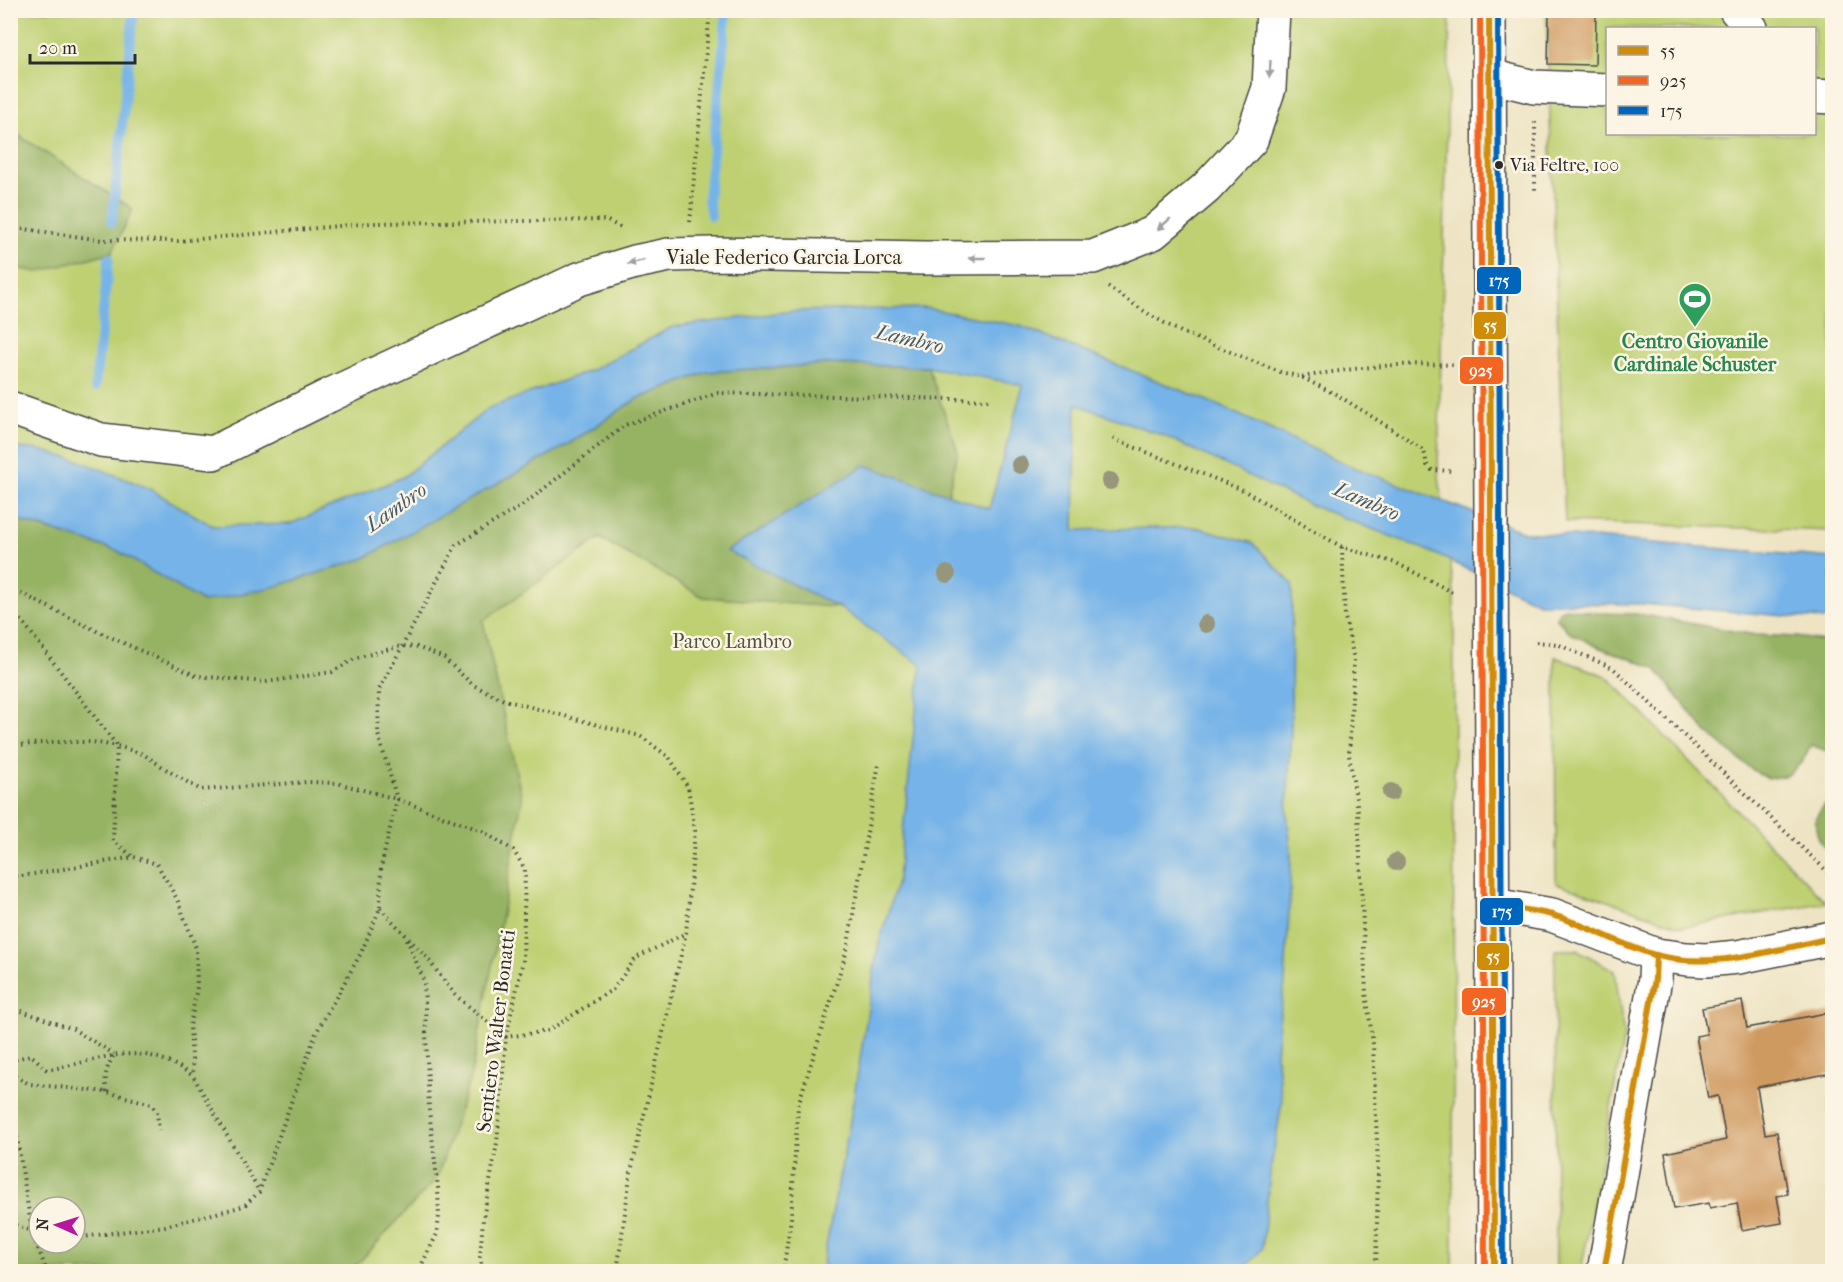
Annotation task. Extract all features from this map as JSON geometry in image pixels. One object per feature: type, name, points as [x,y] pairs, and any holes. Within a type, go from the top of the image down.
[{"type":"street","name":"Viale Federico Garcia Lorca","points":[[10,408],[101,440],[213,453],[328,396],[579,279],[635,262],[678,255],[924,258],[1093,257],[1153,233],[1206,188],[1251,140],[1269,88],[1274,10]]},
{"type":"street","points":[[1489,10],[1494,1272]]},
{"type":"street","points":[[1736,10],[1750,27]]},
{"type":"street","points":[[1490,76],[1534,87],[1606,90]]},
{"type":"street","points":[[1816,96],[1833,97]]},
{"type":"street","points":[[1492,905],[1552,915],[1656,955],[1706,960],[1738,957],[1833,938]]},
{"type":"street","points":[[1604,1272],[1655,979],[1656,955]]},
{"type":"path","points":[[10,227],[102,240],[178,241],[371,223],[606,220],[678,255],[711,10]]},
{"type":"path","points":[[1535,114],[1535,190]]},
{"type":"path","points":[[1078,257],[1111,289],[1181,332],[1277,371],[1301,377],[1339,396],[1424,451],[1427,465],[1432,470],[1454,471]]},
{"type":"path","points":[[1301,377],[1336,370],[1388,365],[1426,363],[1454,365]]},
{"type":"path","points":[[87,1236],[165,1226],[244,1206],[259,1192],[316,1033],[361,953],[380,908],[381,867],[397,799],[378,734],[380,690],[456,545],[523,505],[626,424],[718,393],[990,400]]},
{"type":"path","points":[[1113,439],[1240,489],[1342,547],[1396,563],[1454,591],[1491,623]]},
{"type":"path","points":[[1342,547],[1345,617],[1354,659],[1349,755],[1358,811],[1366,993],[1373,1044],[1378,1168],[1376,1272]]},
{"type":"path","points":[[10,588],[97,631],[197,676],[266,682],[332,672],[356,658],[402,646],[417,647],[444,658],[473,685],[504,700],[640,736],[669,757],[688,787],[695,831],[686,933],[630,1176],[617,1272]]},
{"type":"path","points":[[10,605],[117,746],[113,840],[134,857],[157,864],[177,899],[196,948],[197,987],[190,1026],[193,1076],[259,1192]]},
{"type":"path","points":[[1536,642],[1557,644],[1613,668],[1833,876]]},
{"type":"path","name":"Sentiero Walter Bonatti","points":[[10,746],[53,742],[92,742],[117,746],[143,753],[201,790],[307,782],[337,783],[397,799],[482,831],[513,850],[525,869],[523,961],[506,1037],[497,1143],[483,1219],[480,1258],[483,1272]]},
{"type":"path","points":[[783,1272],[791,1218],[798,1105],[847,950],[879,763]]},
{"type":"path","points":[[10,878],[134,857]]},
{"type":"path","points":[[380,908],[427,958],[454,995],[506,1037],[548,1031],[613,989],[636,958],[686,933]]},
{"type":"path","points":[[404,933],[424,981],[426,1076],[438,1188],[437,1234],[418,1272]]},
{"type":"path","points":[[10,1007],[73,1029],[115,1055]]},
{"type":"path","points":[[10,1061],[30,1055],[39,1060],[47,1070],[131,1053],[147,1055],[181,1068],[193,1076]]},
{"type":"path","points":[[107,1092],[104,1078],[107,1067],[115,1055]]},
{"type":"path","points":[[10,1073],[29,1084],[107,1092],[139,1099],[152,1104],[157,1113],[159,1130]]},
{"type":"path","points":[[10,1127],[17,1137],[27,1200]]},
{"type":"path","points":[[10,1223],[27,1230]]},
{"type":"path","points":[[41,1255],[47,1272]]},
{"type":"green space","name":"Parco Lambro","points":[[10,11],[1450,11],[1438,468],[1454,591],[1453,1271],[11,1271]]},
{"type":"green space","name":"Centro Giovanile Cardinale Schuster","points":[[1546,11],[1832,11],[1832,531],[1565,522]]},
{"type":"green space","points":[[10,130],[133,209],[112,252],[38,272],[11,267]]},
{"type":"green space","points":[[828,364],[928,367],[958,451],[938,541],[872,610],[703,597],[600,538],[483,621],[522,799],[471,1075],[437,1178],[351,1271],[11,1271],[10,518],[118,551],[203,602],[489,487],[567,445],[635,400],[707,372]]},
{"type":"green space","points":[[1565,608],[1597,613],[1638,614],[1756,635],[1832,642],[1832,753],[1811,745],[1802,762],[1788,775],[1768,779],[1751,769],[1706,732],[1655,668],[1598,647],[1570,633],[1556,618],[1560,610]]},
{"type":"green space","points":[[1555,657],[1606,676],[1826,902],[1683,927],[1556,883]]},
{"type":"green space","points":[[1832,797],[1832,853],[1820,841],[1816,823],[1819,812]]},
{"type":"green space","points":[[1555,950],[1578,950],[1615,971],[1624,1036],[1581,1271],[1556,1271]]},
{"type":"water","name":"Lambro","points":[[926,308],[1020,326],[1213,403],[1348,465],[1524,532],[1832,558],[1832,620],[1641,604],[1539,603],[1429,551],[1310,505],[1167,437],[1076,404],[1074,530],[1196,527],[1253,543],[1292,584],[1291,729],[1287,813],[1291,850],[1290,894],[1285,983],[1276,1054],[1282,1102],[1270,1173],[1262,1249],[1241,1271],[827,1271],[823,1262],[850,1121],[878,947],[898,878],[921,665],[840,608],[727,551],[865,465],[989,509],[1023,385],[928,367],[828,364],[707,372],[635,400],[567,445],[363,559],[277,586],[203,602],[118,551],[11,518],[11,448],[36,449],[80,461],[148,488],[213,526],[290,524],[403,477],[489,408],[592,370],[672,327],[793,311]]},
{"type":"building","points":[[1549,13],[1596,14],[1595,65],[1548,64]]},
{"type":"building","points":[[1742,1001],[1747,1028],[1832,1012],[1832,1073],[1757,1087],[1765,1134],[1777,1132],[1788,1194],[1777,1196],[1782,1223],[1742,1230],[1737,1203],[1710,1208],[1709,1203],[1674,1209],[1665,1153],[1726,1140],[1718,1096],[1708,1098],[1696,1036],[1707,1034],[1702,1008]]},
{"type":"waterway","points":[[112,222],[134,10]]},
{"type":"waterway","points":[[711,216],[708,199],[727,10]]},
{"type":"waterway","points":[[95,387],[109,258]]},
{"type":"transit line","name":"925","points":[[1480,10],[1485,1272]]},
{"type":"transit line","name":"55","points":[[1489,10],[1494,1272]]},
{"type":"transit line","name":"175","points":[[1498,10],[1503,1272]]},
{"type":"transit line","name":"55","points":[[1493,905],[1552,915],[1642,951],[1677,959],[1699,961],[1744,957],[1832,938]]},
{"type":"transit line","name":"55","points":[[1604,1272],[1655,979],[1656,955]]},
{"type":"place","name":"Via Feltre, 100","points":[[1499,165]]},
{"type":"place","name":"Centro Giovanile Cardinale Schuster","points":[[1695,328]]}]
